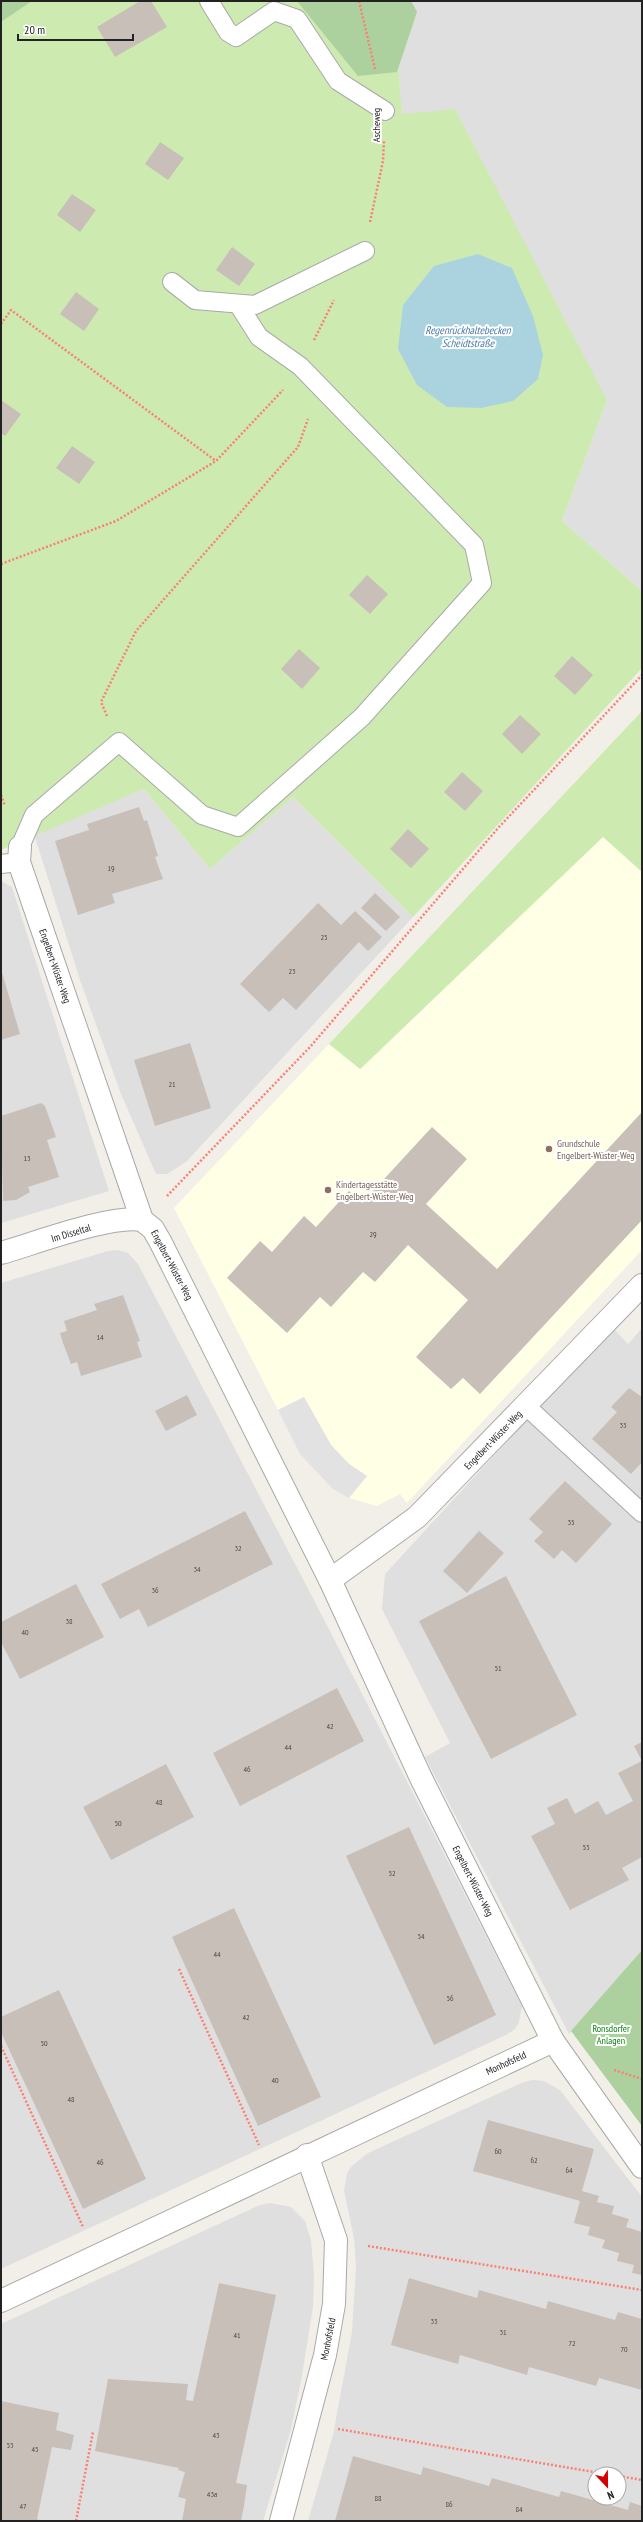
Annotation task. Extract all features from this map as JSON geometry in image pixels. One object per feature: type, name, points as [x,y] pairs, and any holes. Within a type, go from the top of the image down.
[{"type":"street","name":"Engelbert-Wüster-Weg","points":[[13,858],[142,1220],[153,1229],[160,1241],[330,1580],[421,1778],[553,2041],[642,2167]]},
{"type":"street","name":"Im Disseltal","points":[[1,1254],[108,1221],[134,1218],[142,1220]]},
{"type":"street","name":"Engelbert-Wüster-Weg","points":[[330,1580],[417,1517],[642,1285]]},
{"type":"street","name":"Monhofsfeld","points":[[1,2301],[307,2155],[553,2041]]},
{"type":"street","name":"Monhofsfeld","points":[[281,2521],[326,2355],[334,2304],[336,2240],[307,2155]]},
{"type":"lane","points":[[209,1],[228,32],[236,37],[274,11],[297,19],[338,81],[386,111]]},
{"type":"lane","points":[[172,282],[195,300],[255,305],[365,251]]},
{"type":"lane","points":[[13,858],[34,815],[119,742],[202,815],[238,827],[362,717],[482,583],[474,544],[300,366],[259,337],[238,304]]},
{"type":"lane","points":[[526,1406],[642,1513]]},
{"type":"path","name":"Ascheweg","points":[[359,1],[386,111],[383,161],[365,251]]},
{"type":"path","points":[[1,564],[116,522],[216,461],[292,380],[336,297]]},
{"type":"path","points":[[1,324],[11,310],[216,461]]},
{"type":"path","points":[[119,742],[102,702],[136,630],[298,447],[309,421],[306,414]]},
{"type":"path","points":[[142,1220],[181,1184],[310,1047],[499,827],[642,675]]},
{"type":"path","points":[[179,1969],[272,2172]]},
{"type":"path","points":[[1,2046],[96,2255]]},
{"type":"path","points":[[336,2240],[642,2290]]},
{"type":"path","points":[[308,2424],[587,2471]]},
{"type":"path","points":[[76,2521],[93,2432]]},
{"type":"path","points":[[627,2477],[642,2480]]},
{"type":"shaded area","points":[[393,1],[642,1],[642,591],[562,521],[607,400],[402,115]]},
{"type":"shaded area","points":[[144,789],[210,869],[293,797],[413,917],[186,1162],[167,1174],[156,1174],[121,1094],[80,980],[34,834]]},
{"type":"shaded area","name":"Grundschule Engelbert-Wüster-Weg","points":[[603,836],[642,872],[642,1250],[407,1503],[400,1494],[377,1506],[349,1498],[367,1476],[349,1464],[331,1445],[304,1397],[278,1410],[174,1208],[329,1044],[361,1069]]},
{"type":"shaded area","points":[[1,881],[12,887],[109,1191],[1,1223]]},
{"type":"shaded area","points":[[118,1250],[128,1253],[138,1264],[315,1602],[522,2006],[519,2022],[515,2029],[506,2035],[1,2269],[1,1283],[108,1251]]},
{"type":"shaded area","points":[[612,1327],[628,1344],[642,1328],[642,1950],[569,2034],[425,1757],[450,1743],[382,1609],[385,1574]]},
{"type":"shaded area","points":[[304,1397],[331,1445],[349,1464],[367,1476],[349,1498],[333,1489],[300,1454],[278,1410]]},
{"type":"shaded area","points":[[533,2080],[544,2081],[560,2090],[642,2197],[642,2521],[308,2521],[333,2435],[352,2332],[356,2267],[354,2238],[344,2191],[347,2173],[352,2166],[368,2153],[524,2082]]},
{"type":"shaded area","points":[[270,2203],[291,2207],[305,2221],[311,2240],[314,2276],[313,2307],[301,2381],[290,2433],[263,2521],[1,2521],[1,2324],[260,2205]]},
{"type":"green space","points":[[1,1],[393,1],[402,114],[455,109],[607,400],[562,521],[642,591],[642,668],[413,917],[293,797],[210,869],[144,789],[1,850]]},
{"type":"green space","points":[[1,1],[32,1],[1,22]]},
{"type":"green space","points":[[297,1],[411,1],[417,12],[397,72],[358,76]]},
{"type":"green space","points":[[642,711],[642,872],[603,837],[360,1069],[329,1044]]},
{"type":"green space","name":"Ronsdorfer Anlagen","points":[[642,1950],[642,2126],[571,2031]]},
{"type":"water","name":"Regenrückhaltebecken Scheidtstraße","points":[[478,254],[512,268],[533,316],[543,355],[538,379],[513,401],[481,408],[447,407],[417,385],[398,349],[403,305],[434,266]]},
{"type":"building","points":[[140,1],[151,1],[167,27],[115,57],[97,27]]},
{"type":"building","points":[[160,142],[184,158],[168,180],[145,164]]},
{"type":"building","points":[[72,194],[96,210],[80,232],[57,215]]},
{"type":"building","points":[[232,247],[255,264],[239,286],[216,270]]},
{"type":"building","points":[[76,292],[99,309],[84,331],[60,314]]},
{"type":"building","points":[[1,400],[21,414],[5,436],[1,433]]},
{"type":"building","points":[[72,446],[95,462],[79,484],[56,468]]},
{"type":"building","points":[[367,575],[388,594],[370,614],[349,595]]},
{"type":"building","points":[[299,649],[320,668],[302,689],[281,669]]},
{"type":"building","points":[[572,656],[593,675],[575,695],[554,676]]},
{"type":"building","points":[[520,715],[541,734],[522,754],[502,734]]},
{"type":"building","points":[[462,772],[483,791],[465,811],[444,792]]},
{"type":"building","points":[[139,807],[144,821],[147,820],[158,856],[155,857],[163,879],[112,894],[115,903],[78,915],[55,841],[89,830],[87,824]]},
{"type":"building","points":[[408,829],[429,849],[411,868],[390,849]]},
{"type":"building","points":[[375,893],[400,917],[386,931],[361,908]]},
{"type":"building","points":[[318,903],[341,925],[355,911],[382,937],[368,951],[359,942],[296,1010],[283,998],[269,1012],[240,984]]},
{"type":"building","points":[[1,969],[20,1034],[1,1040]]},
{"type":"building","points":[[190,1043],[211,1108],[155,1126],[134,1060]]},
{"type":"building","points":[[41,1103],[45,1106],[56,1137],[47,1140],[59,1177],[28,1187],[30,1192],[16,1200],[3,1201],[1,1116]]},
{"type":"building","points":[[642,1112],[642,1220],[480,1394],[463,1378],[451,1389],[416,1357],[468,1300],[408,1245],[375,1282],[363,1272],[331,1307],[320,1297],[287,1333],[227,1278],[260,1241],[272,1252],[304,1216],[316,1227],[349,1191],[362,1203],[432,1127],[467,1159],[426,1204],[497,1269]]},
{"type":"building","points":[[123,1295],[140,1341],[137,1342],[142,1357],[81,1376],[77,1362],[71,1364],[63,1343],[60,1333],[67,1331],[64,1321],[97,1310],[94,1304]]},
{"type":"building","points":[[629,1388],[642,1397],[642,1462],[631,1474],[592,1439],[617,1412],[611,1407]]},
{"type":"building","points":[[187,1395],[197,1415],[166,1431],[155,1411]]},
{"type":"building","points":[[565,1481],[612,1524],[576,1563],[562,1550],[554,1559],[534,1541],[543,1532],[529,1519]]},
{"type":"building","points":[[245,1511],[273,1564],[148,1627],[139,1609],[120,1619],[101,1584]]},
{"type":"building","points":[[479,1531],[504,1553],[467,1593],[443,1571]]},
{"type":"building","points":[[506,1576],[577,1715],[491,1759],[419,1621]]},
{"type":"building","points":[[76,1584],[104,1637],[20,1679],[1,1642],[1,1622]]},
{"type":"building","points":[[337,1688],[364,1741],[240,1806],[213,1753]]},
{"type":"building","points":[[642,1742],[642,1761],[634,1746]]},
{"type":"building","points":[[642,1761],[642,1857],[622,1868],[629,1880],[570,1910],[531,1836],[555,1824],[547,1808],[567,1798],[575,1814],[598,1801],[606,1815],[633,1801],[618,1773]]},
{"type":"building","points":[[166,1764],[194,1817],[111,1860],[83,1807]]},
{"type":"building","points":[[409,1827],[496,2015],[434,2045],[346,1856]]},
{"type":"building","points":[[234,1908],[321,2097],[258,2126],[172,1937]]},
{"type":"building","points":[[59,1990],[146,2179],[83,2209],[1,2032],[1,2017]]},
{"type":"building","points":[[488,2120],[594,2149],[582,2191],[599,2196],[597,2202],[614,2206],[612,2214],[629,2219],[626,2227],[642,2232],[642,2275],[632,2273],[634,2265],[617,2261],[619,2253],[602,2248],[605,2240],[588,2235],[590,2227],[574,2223],[580,2201],[473,2171]]},
{"type":"building","points":[[409,2278],[477,2298],[479,2290],[546,2309],[548,2301],[615,2320],[618,2312],[642,2319],[642,2390],[599,2378],[596,2386],[529,2367],[527,2375],[460,2355],[458,2364],[391,2345]]},
{"type":"building","points":[[219,2283],[276,2295],[236,2483],[247,2485],[244,2506],[241,2521],[182,2521],[186,2499],[178,2497],[185,2472],[178,2470],[179,2468],[95,2451],[108,2379],[188,2384],[186,2400],[193,2401]]},
{"type":"building","points":[[1,2401],[59,2413],[56,2430],[74,2435],[71,2450],[52,2447],[37,2519],[42,2521],[1,2521]]},
{"type":"building","points":[[353,2456],[421,2475],[423,2467],[489,2486],[492,2478],[559,2497],[561,2491],[587,2498],[587,2506],[614,2506],[628,2510],[630,2502],[642,2506],[642,2521],[335,2521]]},
{"type":"place","name":"Grundschule Engelbert-Wüster-Weg","points":[[549,1149]]},
{"type":"place","name":"Kindertagesstätte Engelbert-Wüster-Weg","points":[[328,1190]]}]
